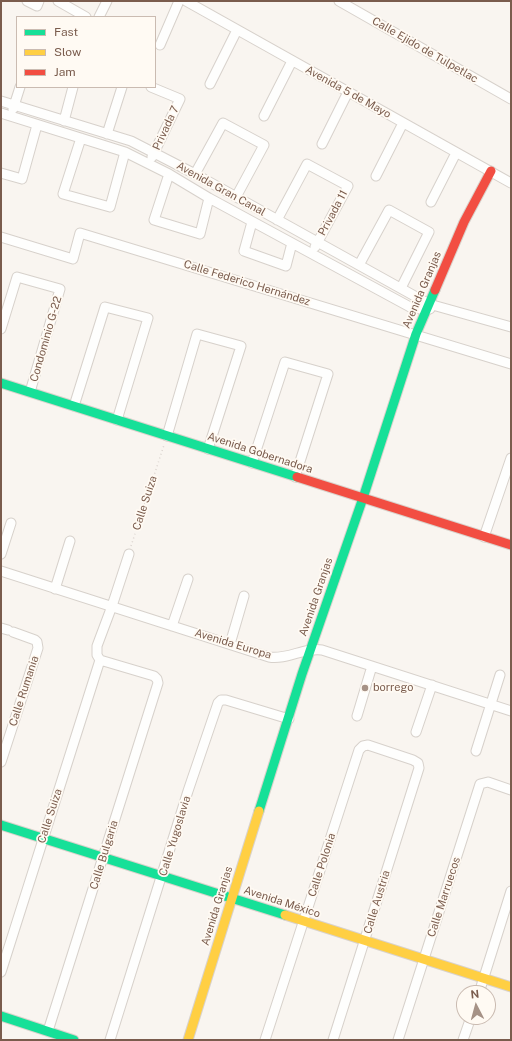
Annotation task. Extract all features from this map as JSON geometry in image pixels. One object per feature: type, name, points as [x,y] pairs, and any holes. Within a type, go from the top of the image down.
[{"type":"street","points":[[27,1],[38,3]]},
{"type":"street","points":[[58,1],[84,16]]},
{"type":"street","points":[[100,16],[107,1]]},
{"type":"street","points":[[160,45],[179,1]]},
{"type":"street","name":"Avenida 5 de Mayo","points":[[186,1],[511,183]]},
{"type":"street","name":"Calle Ejido de Tulpetlac","points":[[339,1],[511,99]]},
{"type":"street","points":[[210,84],[236,30]]},
{"type":"street","points":[[264,116],[292,61]]},
{"type":"street","points":[[11,116],[20,88]]},
{"type":"street","points":[[64,121],[73,88]]},
{"type":"street","points":[[107,134],[122,88]]},
{"type":"street","name":"Privada 7","points":[[149,164],[180,99],[153,88]]},
{"type":"street","points":[[322,144],[348,92]]},
{"type":"street","name":"Avenida Gran Canal","points":[[1,101],[131,141],[155,152],[401,288],[428,307]]},
{"type":"street","name":"Avenida Gran Canal","points":[[1,113],[125,152],[169,174],[252,222],[410,307],[428,307]]},
{"type":"street","points":[[195,174],[223,123],[264,145],[236,197]]},
{"type":"street","points":[[376,176],[403,123]]},
{"type":"street","points":[[1,173],[22,179],[37,125]]},
{"type":"street","points":[[81,138],[64,194],[110,207],[125,152]]},
{"type":"street","points":[[431,202],[456,153]]},
{"type":"street","name":"Privada 11","points":[[277,220],[307,164],[348,186],[312,253]]},
{"type":"street","name":"Avenida Granjas","points":[[188,1040],[311,650],[363,498],[416,334],[464,222],[491,172]]},
{"type":"street","points":[[169,174],[154,220],[200,234],[209,198]]},
{"type":"street","points":[[359,265],[389,210],[429,232],[401,288]]},
{"type":"street","points":[[252,222],[244,251],[286,266],[292,243]]},
{"type":"street","name":"Calle Federico Hernández","points":[[1,237],[73,259],[80,233],[511,364]]},
{"type":"street","name":"Condominio G-22","points":[[1,329],[17,277],[60,289],[30,392]]},
{"type":"street","points":[[74,406],[105,307],[148,318],[117,420]]},
{"type":"street","points":[[428,307],[441,307],[511,327]]},
{"type":"street","points":[[167,436],[197,334],[241,346],[208,449]]},
{"type":"street","points":[[252,463],[285,362],[328,374],[295,477]]},
{"type":"street","name":"Avenida Gobernadora","points":[[1,383],[511,546]]},
{"type":"street","points":[[484,537],[511,458]]},
{"type":"street","points":[[1,554],[11,523]]},
{"type":"street","points":[[55,588],[70,541]]},
{"type":"street","name":"Calle Suiza","points":[[1,972],[100,660],[98,656],[98,646],[129,554]]},
{"type":"street","name":"Avenida Europa","points":[[1,571],[273,658],[311,650],[322,650],[511,711]]},
{"type":"street","points":[[172,626],[188,579]]},
{"type":"street","points":[[230,644],[244,596]]},
{"type":"street","name":"Calle Rumania","points":[[1,762],[38,648],[37,642],[31,638],[7,630]]},
{"type":"street","name":"Calle Bulgaria","points":[[48,1031],[158,683],[158,679],[154,676],[100,660]]},
{"type":"street","points":[[357,716],[372,666]]},
{"type":"street","points":[[476,751],[500,675]]},
{"type":"street","points":[[416,732],[432,685]]},
{"type":"street","name":"Calle Yugoslavia","points":[[110,1040],[188,792],[218,703],[221,700],[226,700],[289,719]]},
{"type":"street","name":"Calle Polonia","points":[[265,1040],[361,747],[368,745],[418,763]]},
{"type":"street","name":"Calle Austria","points":[[333,1040],[419,768],[418,763]]},
{"type":"street","name":"Calle Marruecos","points":[[398,1040],[480,784],[488,782],[511,790]]},
{"type":"street","name":"Avenida México","points":[[1,825],[511,987]]},
{"type":"street","points":[[482,985],[511,891]]},
{"type":"street","points":[[1,1016],[48,1031],[60,1038],[74,1040]]},
{"type":"street","points":[[463,1040],[468,1025]]},
{"type":"path","name":"Calle Suiza","points":[[129,554],[167,436]]},
{"type":"traffic: fast","points":[[259,811],[302,674],[363,498],[416,334],[435,290]]},
{"type":"traffic: fast","points":[[1,383],[297,477]]},
{"type":"traffic: fast","points":[[1,825],[285,915]]},
{"type":"traffic: fast","points":[[1,1016],[74,1040]]},
{"type":"traffic: slow","points":[[188,1040],[259,811]]},
{"type":"traffic: slow","points":[[285,915],[511,987]]},
{"type":"traffic: jam","points":[[435,290],[464,222],[491,171]]},
{"type":"traffic: jam","points":[[297,477],[511,545]]},
{"type":"place","name":"borrego","points":[[365,688]]}]
